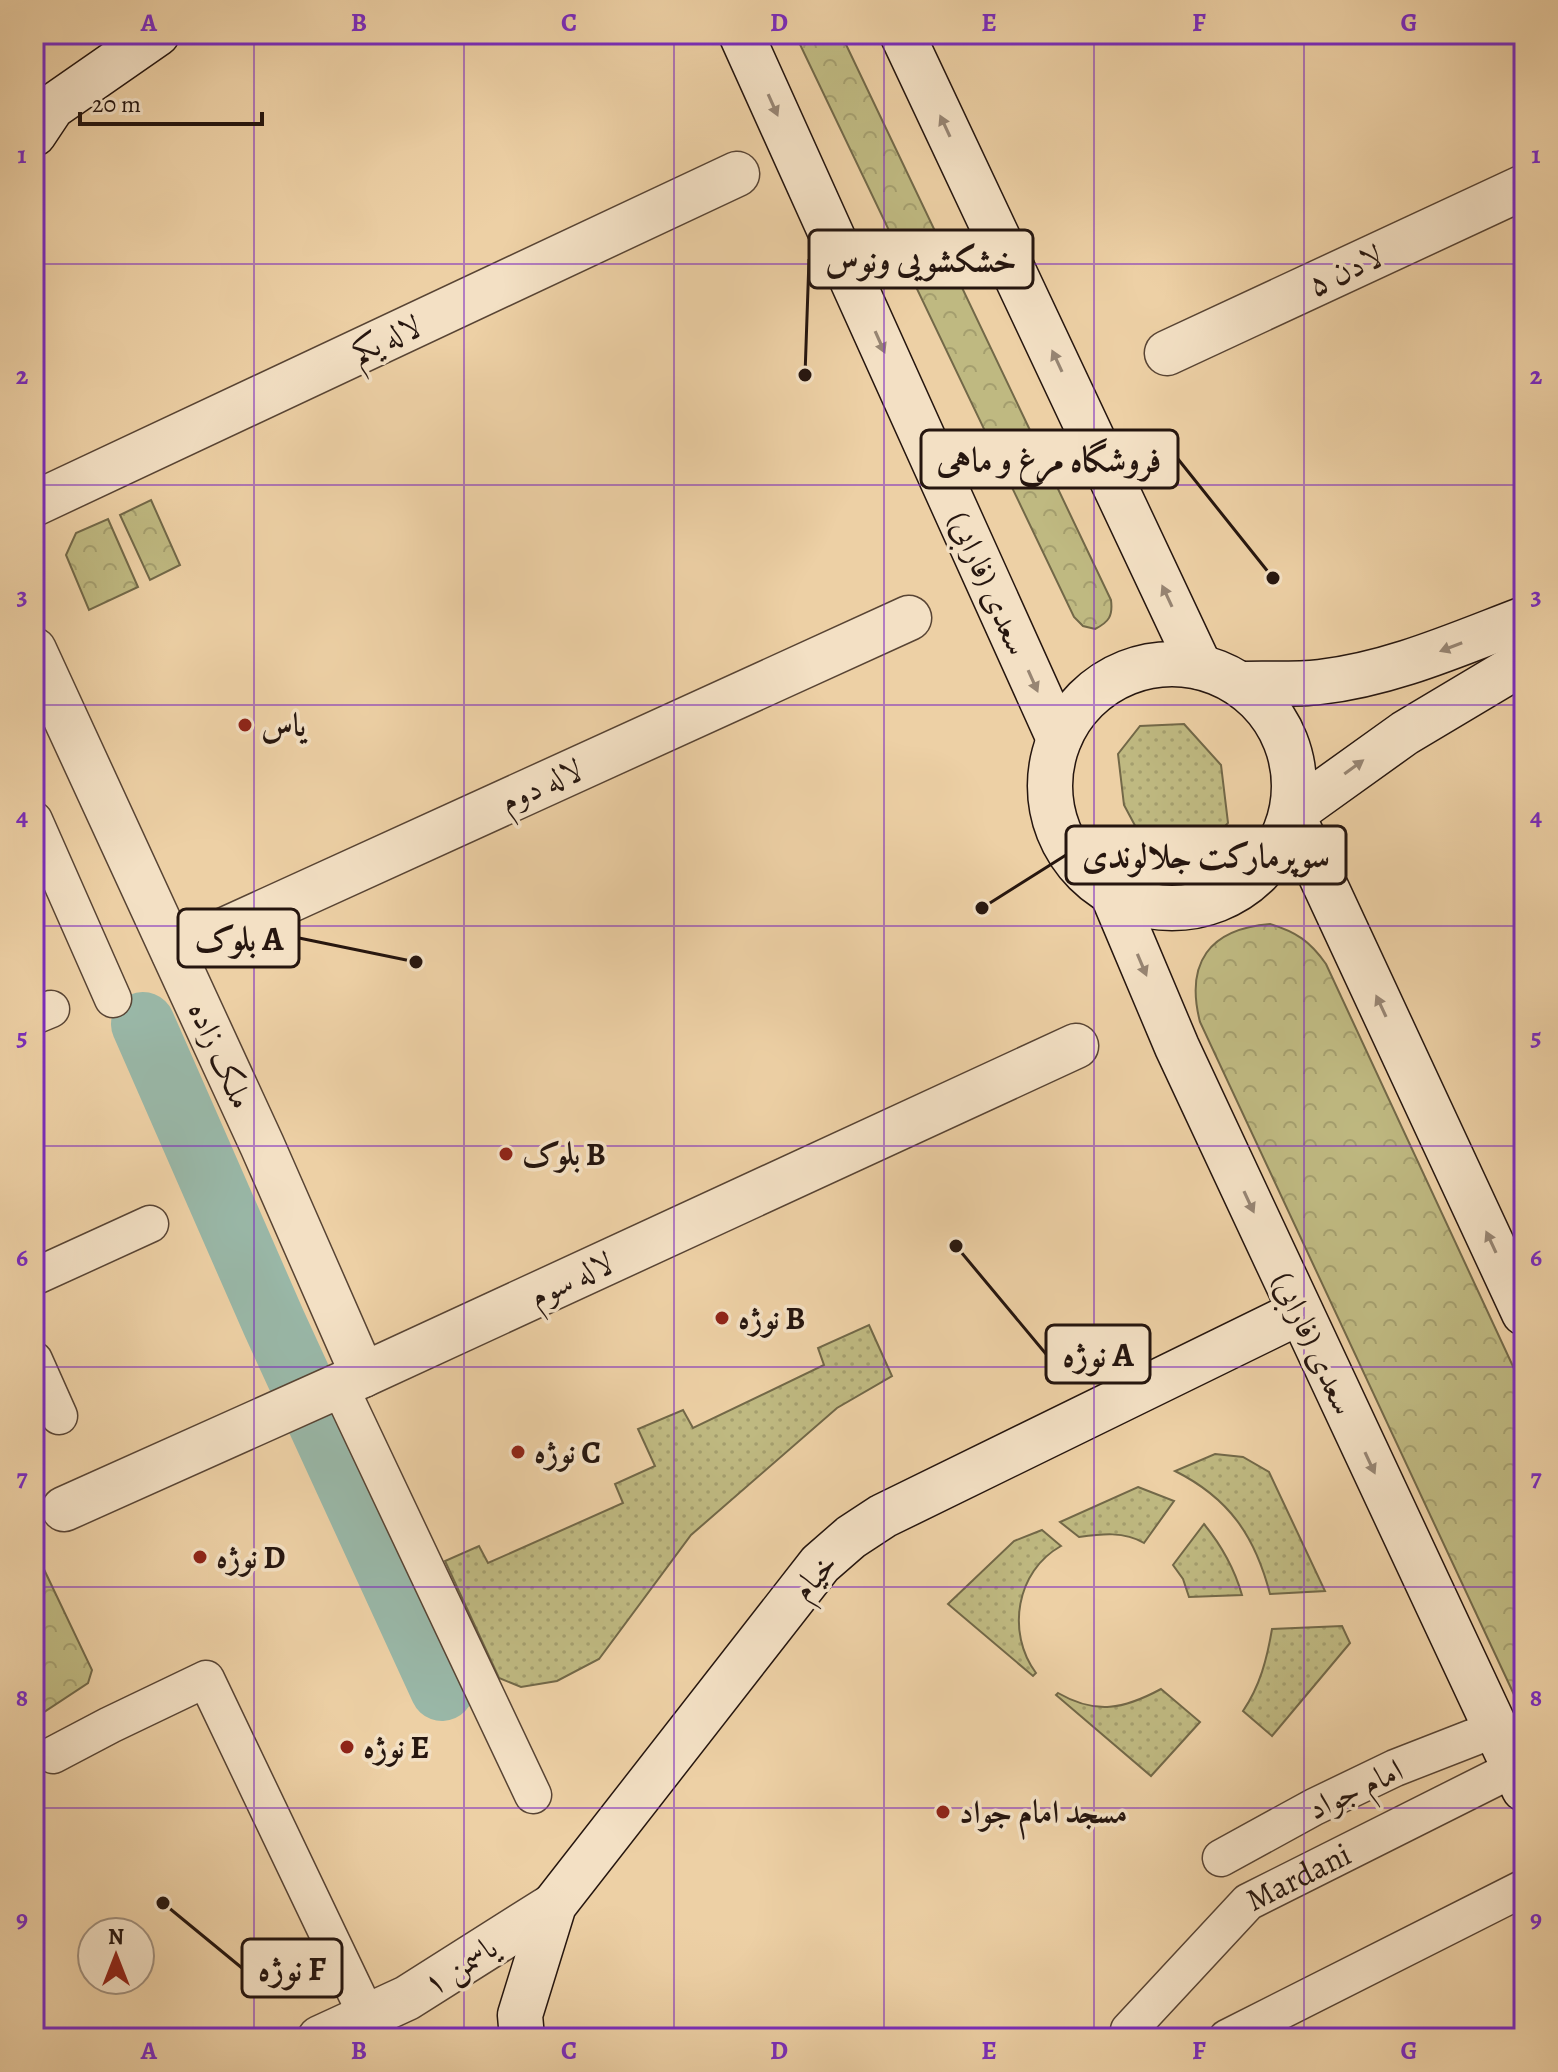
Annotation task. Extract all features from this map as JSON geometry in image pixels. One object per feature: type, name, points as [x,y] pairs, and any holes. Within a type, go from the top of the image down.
[{"type":"street","name":"سعدی (فارابی)","points":[[741,34],[1059,739]]},
{"type":"street","points":[[902,34],[1200,667]]},
{"type":"street","points":[[34,134],[52,107],[149,36]]},
{"type":"street","name":"لاله یکم","points":[[34,504],[737,174]]},
{"type":"street","name":"لادن ۵","points":[[1167,353],[1524,187]]},
{"type":"street","name":"لاله دوم","points":[[174,953],[909,618]]},
{"type":"street","points":[[1240,684],[1319,682],[1357,676],[1418,660],[1524,619]]},
{"type":"street","name":"ملک زاده","points":[[34,650],[174,953],[351,1380]]},
{"type":"street","points":[[1292,814],[1405,733],[1524,662]]},
{"type":"street","points":[[1172,664],[1200,667],[1240,684],[1273,716],[1288,747],[1295,779],[1292,814],[1281,844],[1261,871],[1236,891],[1206,904],[1174,908],[1141,904],[1112,893],[1087,875],[1069,852],[1056,826],[1049,797],[1051,767],[1059,739],[1073,714],[1092,693],[1117,677],[1144,667],[1172,664]]},
{"type":"street","points":[[1292,814],[1524,1313]]},
{"type":"street","name":"سعدی (فارابی)","points":[[1112,893],[1177,1047],[1519,1779]]},
{"type":"street","name":"لاله سوم","points":[[64,1509],[1076,1046]]},
{"type":"street","name":"خیام","points":[[522,2038],[520,2015],[554,1905],[820,1564],[851,1537],[883,1516],[1300,1312]]},
{"type":"street","name":"یاسمن ۱","points":[[320,2038],[407,1998],[554,1905]]},
{"type":"lane","points":[[34,820],[113,999]]},
{"type":"lane","points":[[34,1277],[150,1224]]},
{"type":"lane","points":[[34,1360],[59,1416]]},
{"type":"lane","points":[[351,1380],[533,1795]]},
{"type":"lane","points":[[53,1755],[206,1679],[367,2016]]},
{"type":"lane","name":"امام جواد","points":[[1221,1858],[1314,1807],[1382,1775],[1495,1729]]},
{"type":"lane","name":"Mardani","points":[[1133,2038],[1129,2030],[1248,1902],[1519,1779]]},
{"type":"lane","points":[[1227,2038],[1524,1888]]},
{"type":"green space","points":[[795,34],[841,34],[1111,600],[1109,618],[1095,629],[1083,626],[1074,617]]},
{"type":"green space","points":[[151,500],[180,565],[150,580],[120,515]]},
{"type":"green space","points":[[108,519],[138,587],[89,610],[66,555],[76,533]]},
{"type":"green space","points":[[1184,724],[1221,765],[1228,823],[1204,848],[1163,853],[1139,833],[1124,805],[1118,754],[1140,726]]},
{"type":"green space","points":[[1270,924],[1302,938],[1326,964],[1524,1390],[1524,1716],[1200,1022],[1196,982],[1206,953],[1231,933]]},
{"type":"green space","points":[[869,1325],[892,1376],[837,1408],[691,1535],[599,1659],[557,1681],[521,1687],[499,1678],[445,1561],[479,1546],[488,1563],[623,1503],[615,1484],[655,1466],[638,1429],[683,1410],[693,1428],[824,1365],[818,1348]]},
{"type":"green space","points":[[1215,1454],[1243,1457],[1269,1472],[1325,1591],[1270,1594],[1256,1554],[1237,1521],[1211,1493],[1175,1471]]},
{"type":"green space","points":[[1138,1487],[1174,1501],[1144,1543],[1120,1535],[1079,1537],[1060,1522]]},
{"type":"green space","points":[[1204,1524],[1227,1557],[1242,1595],[1189,1597],[1183,1579],[1173,1565]]},
{"type":"green space","points":[[1042,1530],[1061,1546],[1034,1571],[1020,1604],[1021,1640],[1036,1673],[1033,1676],[948,1604],[1014,1541]]},
{"type":"green space","points":[[40,1561],[92,1670],[88,1683],[34,1716],[34,1568]]},
{"type":"green space","points":[[1342,1626],[1350,1643],[1272,1736],[1243,1711],[1262,1672],[1272,1629]]},
{"type":"green space","points":[[1161,1689],[1200,1722],[1151,1776],[1056,1695],[1058,1693],[1098,1707],[1110,1707],[1135,1701]]},
{"type":"waterway","points":[[143,1024],[274,1323],[442,1689]]},
{"type":"place","name":"خشکشویی ونوس","points":[[805,375]]},
{"type":"place","name":"فروشگاه مرغ و ماهی","points":[[1273,578]]},
{"type":"place","name":"یاس","points":[[245,725]]},
{"type":"place","name":"سوپرمارکت جلالوندی","points":[[982,908]]},
{"type":"place","name":"بلوک A","points":[[416,962]]},
{"type":"place","name":"بلوک B","points":[[506,1154]]},
{"type":"place","name":"نوژه A","points":[[956,1246]]},
{"type":"place","name":"نوژه B","points":[[722,1318]]},
{"type":"place","name":"نوژه C","points":[[518,1452]]},
{"type":"place","name":"نوژه D","points":[[200,1557]]},
{"type":"place","name":"نوژه E","points":[[347,1747]]},
{"type":"place","name":"مسجد امام جواد","points":[[943,1812]]},
{"type":"place","name":"نوژه F","points":[[163,1903]]}]
